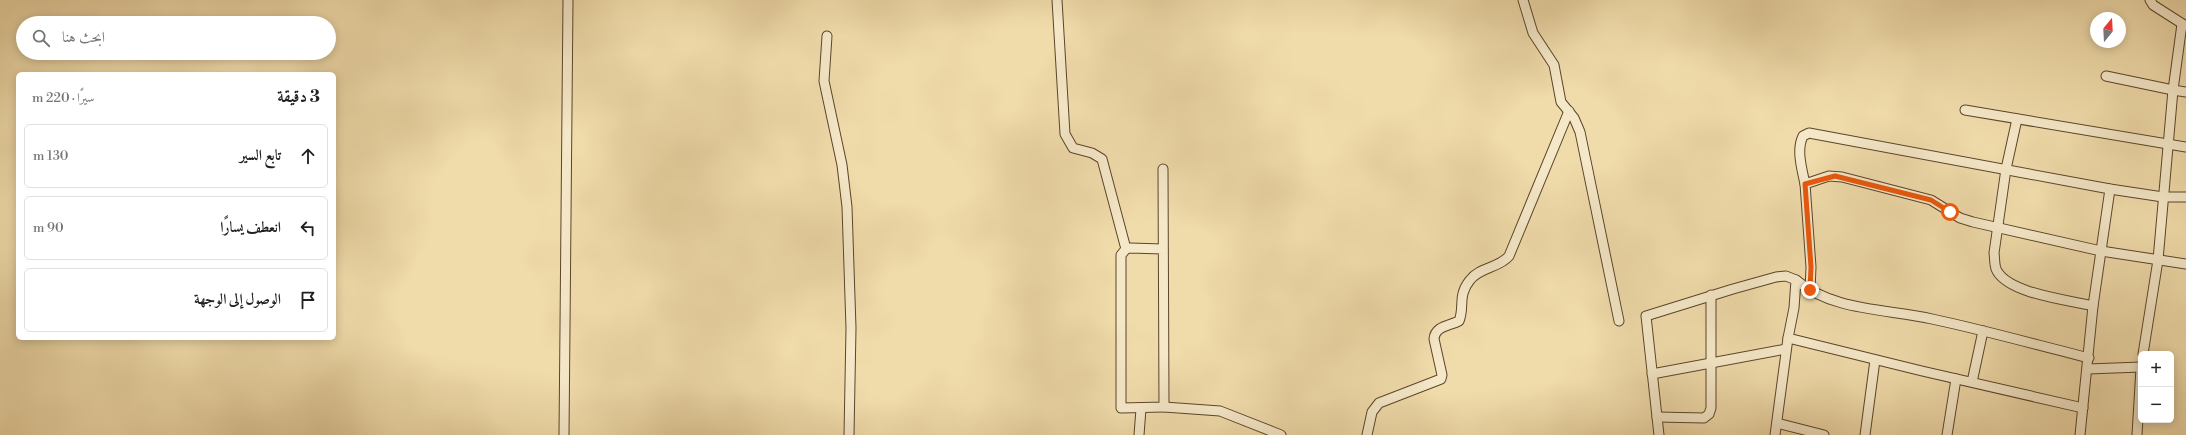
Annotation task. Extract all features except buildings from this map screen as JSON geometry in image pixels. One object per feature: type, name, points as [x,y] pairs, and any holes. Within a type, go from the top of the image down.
[{"type":"street","points":[[564,435],[568,0]]},
{"type":"street","points":[[1057,0],[1065,134],[1073,148],[1092,153],[1102,159],[1126,249]]},
{"type":"street","points":[[1523,0],[1533,32],[1554,65],[1560,99],[1574,118],[1580,132],[1619,321]]},
{"type":"street","points":[[2143,351],[2158,260],[2167,144],[2173,90],[2184,25],[2153,5],[2150,0]]},
{"type":"street","points":[[827,36],[824,81],[842,165],[847,207],[851,328],[849,435]]},
{"type":"street","points":[[2106,76],[2186,92]]},
{"type":"street","points":[[1965,110],[2186,147]]},
{"type":"street","points":[[1367,435],[1372,412],[1379,403],[1441,379],[1442,375],[1434,339],[1435,334],[1445,326],[1458,321],[1461,313],[1462,293],[1476,274],[1503,261],[1509,256],[1569,111]]},
{"type":"street","points":[[2016,119],[2006,169],[1995,264],[1998,271],[2008,282],[2024,290],[2093,306]]},
{"type":"street","points":[[1810,290],[1811,267],[1805,184],[1800,160],[1800,145],[1803,136],[1809,133],[2110,189],[2164,197],[2186,196]]},
{"type":"street","points":[[1163,169],[1164,407]]},
{"type":"street","points":[[1805,184],[1829,176],[1842,177],[1931,200],[1960,218],[2102,251],[2186,264]]},
{"type":"street","points":[[2080,435],[2088,369],[2093,306],[2110,189]]},
{"type":"street","points":[[1126,249],[1163,249]]},
{"type":"street","points":[[1126,249],[1121,256],[1121,408],[1140,409],[1164,407],[1220,411],[1281,435]]},
{"type":"street","points":[[1659,435],[1646,316],[1711,295],[1776,277],[1786,276],[1796,280],[1810,290],[1840,302],[1916,315],[2089,358]]},
{"type":"street","points":[[1775,435],[1786,349],[1794,308],[1796,280]]},
{"type":"street","points":[[1657,417],[1704,418],[1709,414],[1712,408],[1711,295]]},
{"type":"street","points":[[1972,382],[1983,331]]},
{"type":"street","points":[[1788,338],[1875,360],[2083,408]]},
{"type":"street","points":[[1652,374],[1786,349]]},
{"type":"street","points":[[1865,435],[1875,360]]},
{"type":"street","points":[[2088,369],[2138,368]]},
{"type":"street","points":[[1947,435],[1956,379]]},
{"type":"street","points":[[2137,435],[2140,387]]},
{"type":"street","points":[[1139,435],[1140,409]]},
{"type":"street","points":[[1777,423],[1824,435]]},
{"type":"route","points":[[1810,290],[1811,267],[1805,184],[1829,176],[1835,176],[1931,200],[1950,212]]}]
